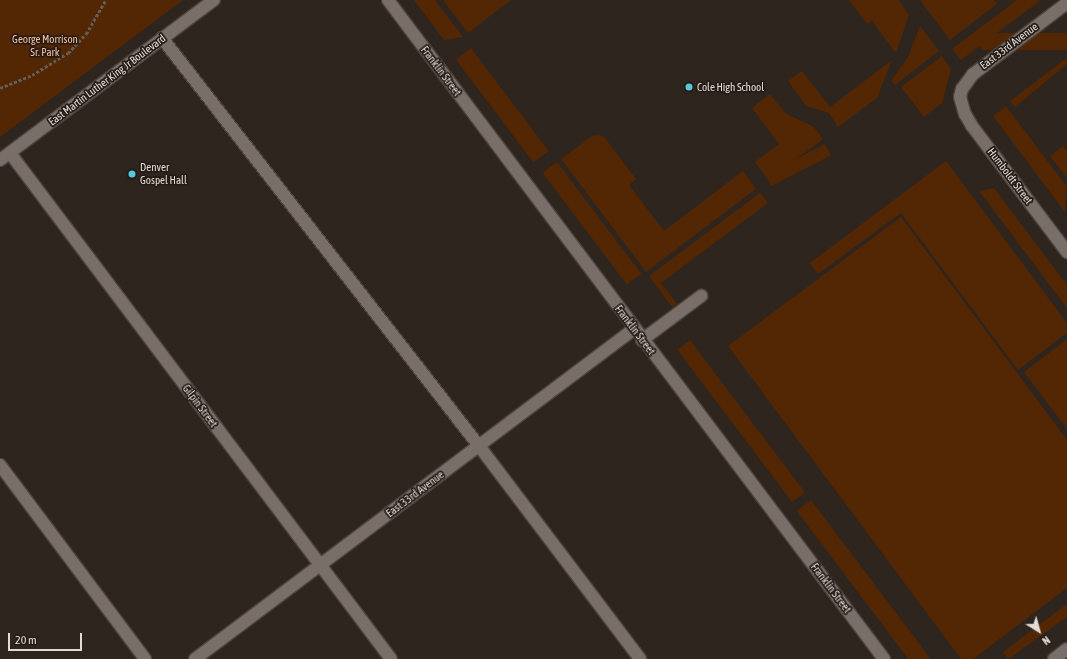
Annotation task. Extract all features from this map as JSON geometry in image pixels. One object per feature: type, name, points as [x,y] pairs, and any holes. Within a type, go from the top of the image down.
[{"type":"street","name":"East Martin Luther King Jr Boulevard","points":[[5,156],[214,0]]},
{"type":"street","name":"Franklin Street","points":[[388,0],[642,340],[884,659]]},
{"type":"street","name":"East 33rd Avenue","points":[[960,96],[962,89],[973,74],[1067,3]]},
{"type":"street","points":[[162,38],[479,446],[640,659]]},
{"type":"street","name":"Humboldt Street","points":[[960,96],[965,114],[972,126],[1067,252]]},
{"type":"street","name":"Gilpin Street","points":[[5,156],[391,659]]},
{"type":"street","points":[[642,340],[701,296]]},
{"type":"street","name":"East 33rd Avenue","points":[[196,659],[634,329]]},
{"type":"street","points":[[0,465],[146,659]]},
{"type":"street","points":[[1054,659],[1067,649]]},
{"type":"path","points":[[0,88],[32,75],[68,52],[82,39],[106,0]]},
{"type":"green space","name":"George Morrison Sr. Park","points":[[0,0],[183,0],[0,137]]},
{"type":"green space","points":[[414,0],[435,0],[463,37],[444,40]]},
{"type":"green space","points":[[443,0],[511,0],[468,33]]},
{"type":"green space","points":[[849,0],[899,0],[909,15],[896,53],[872,21],[867,24]]},
{"type":"green space","points":[[920,0],[994,0],[997,4],[950,40]]},
{"type":"green space","points":[[1017,0],[1041,0],[961,60],[952,49]]},
{"type":"green space","points":[[920,26],[939,51],[895,85],[891,81],[908,57]]},
{"type":"green space","points":[[981,33],[1067,33],[1067,50],[981,50]]},
{"type":"green space","points":[[471,48],[549,151],[533,162],[456,59]]},
{"type":"green space","points":[[942,56],[951,69],[942,103],[924,117],[901,87]]},
{"type":"green space","points":[[1067,58],[1067,64],[1015,107],[1010,101]]},
{"type":"green space","points":[[892,60],[877,98],[838,127],[829,113],[806,106],[788,81],[802,71],[830,107]]},
{"type":"green space","points":[[770,94],[785,113],[814,127],[823,139],[768,180],[755,162],[779,144],[752,108]]},
{"type":"green space","points":[[1006,106],[1067,187],[1065,212],[993,116]]},
{"type":"green space","points":[[599,135],[604,137],[636,179],[629,185],[664,231],[743,171],[756,189],[646,272],[561,159],[592,136]]},
{"type":"green space","points":[[825,144],[831,156],[771,186],[765,174]]},
{"type":"green space","points":[[1063,146],[1067,151],[1067,178],[1050,156]]},
{"type":"green space","points":[[946,161],[1067,323],[1067,333],[1018,370],[901,213],[818,274],[810,263]]},
{"type":"green space","points":[[557,162],[641,274],[627,285],[543,173]]},
{"type":"green space","points":[[994,188],[1067,285],[1067,308],[979,191]]},
{"type":"green space","points":[[760,193],[768,203],[661,283],[677,304],[672,307],[649,276]]},
{"type":"green space","points":[[901,217],[1067,440],[1067,588],[973,659],[961,659],[728,346]]},
{"type":"green space","points":[[690,340],[805,493],[792,502],[677,350]]},
{"type":"green space","points":[[1066,340],[1067,341],[1067,429],[1024,372]]},
{"type":"green space","points":[[811,500],[931,659],[908,659],[797,511]]},
{"type":"green space","points":[[1067,604],[1067,617],[1008,659],[1003,652]]},
{"type":"place","name":"Cole High School","points":[[689,87]]},
{"type":"place","name":"Denver Gospel Hall","points":[[132,174]]}]
